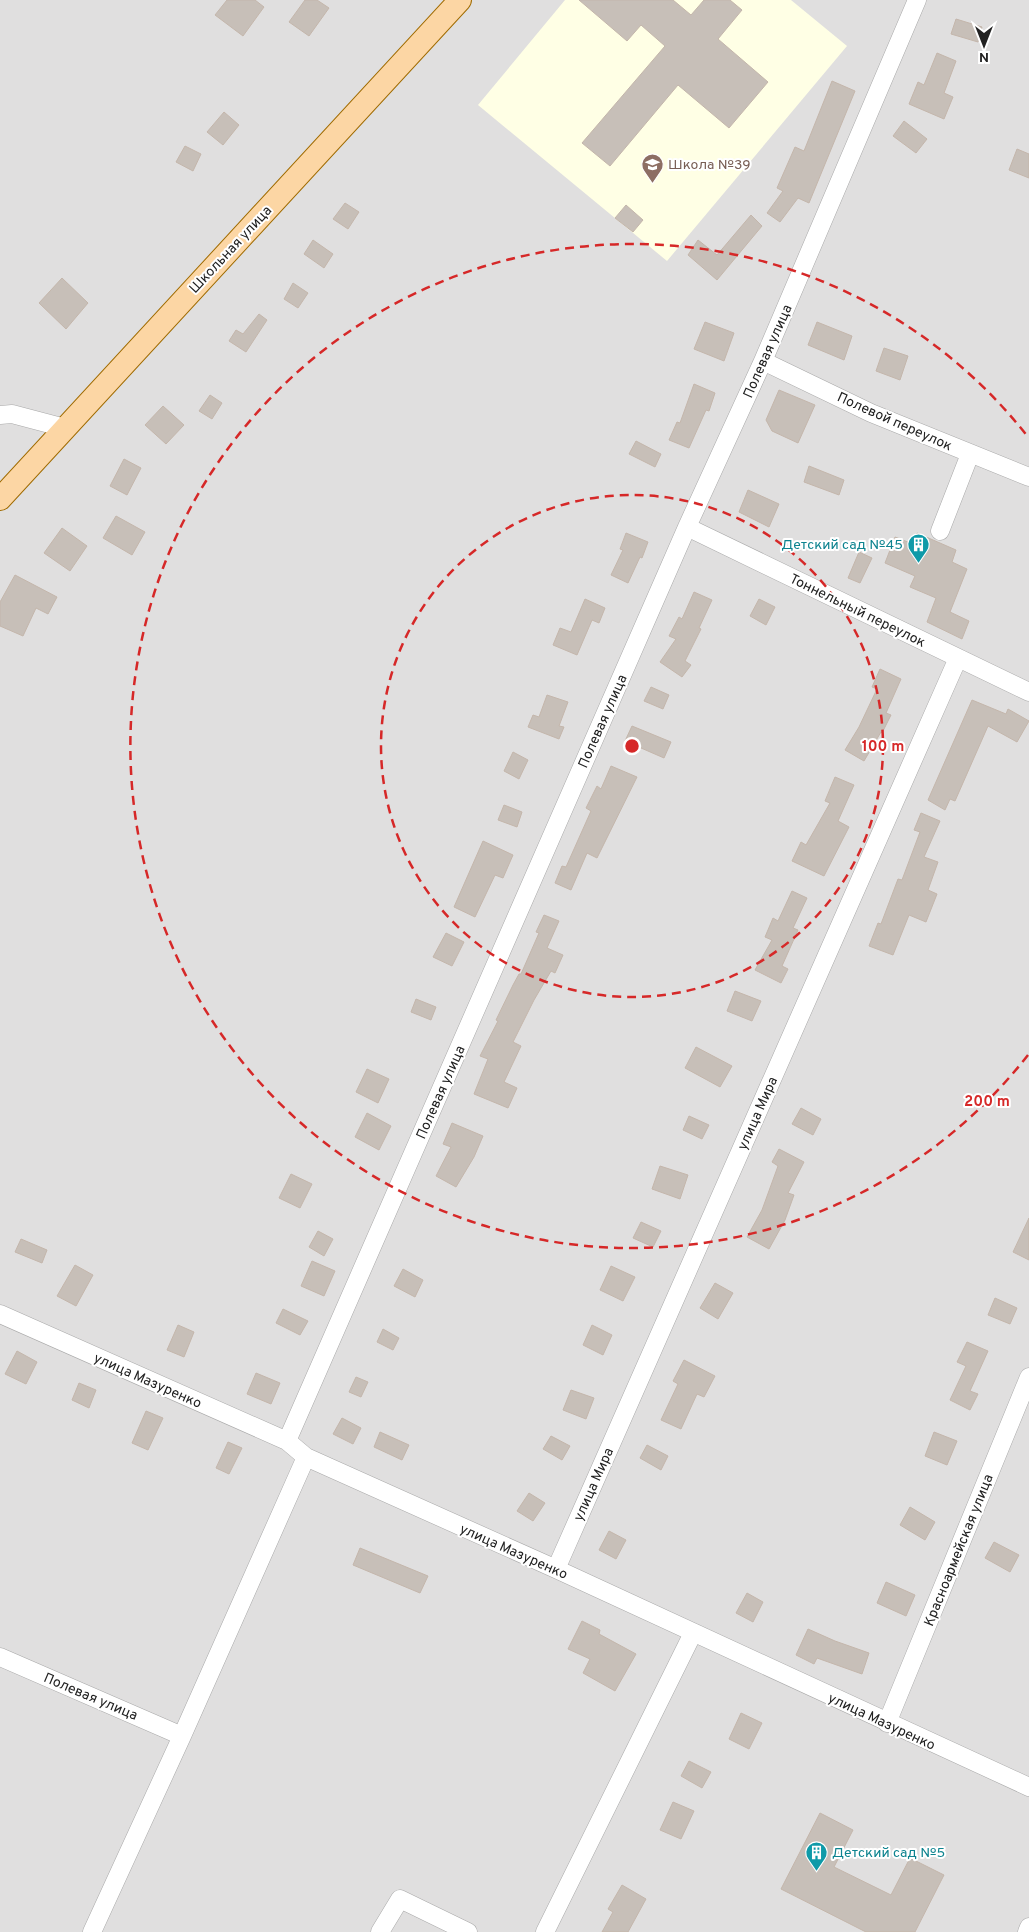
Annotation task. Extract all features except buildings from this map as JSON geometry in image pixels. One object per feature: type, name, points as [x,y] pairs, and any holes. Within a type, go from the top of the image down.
[{"type":"main road","name":"Школьная улица","points":[[0,498],[460,0]]},
{"type":"street","name":"Полевая улица","points":[[286,1441],[687,528],[763,361],[917,0]]},
{"type":"street","name":"Полевой переулок","points":[[763,361],[871,413],[1029,477]]},
{"type":"street","points":[[0,415],[12,414],[65,428]]},
{"type":"street","points":[[940,531],[970,454]]},
{"type":"street","name":"Тоннельный переулок","points":[[687,528],[1029,692]]},
{"type":"street","name":"улица Мира","points":[[556,1569],[958,658]]},
{"type":"street","name":"улица Мазуренко","points":[[0,1314],[286,1441],[306,1457],[556,1569],[1029,1788]]},
{"type":"street","name":"Красноармейская улица","points":[[887,1723],[1029,1377]]},
{"type":"street","points":[[92,1932],[182,1736],[306,1457]]},
{"type":"street","points":[[545,1932],[693,1633]]},
{"type":"street","name":"Полевая улица","points":[[0,1657],[182,1736]]},
{"type":"street","points":[[380,1932],[400,1899],[468,1932]]},
{"type":"street","points":[[1027,1932],[1029,1927]]},
{"type":"shaded area","points":[[0,0],[1029,0],[1029,1932],[0,1932]]},
{"type":"shaded area","name":"Школа №39","points":[[565,0],[791,0],[847,46],[667,261],[478,105]]},
{"type":"place","name":"Школа №39","points":[[652,183]]},
{"type":"place","name":"Детский сад №45","points":[[919,563]]},
{"type":"place","name":"Детский сад №5","points":[[816,1871]]}]
